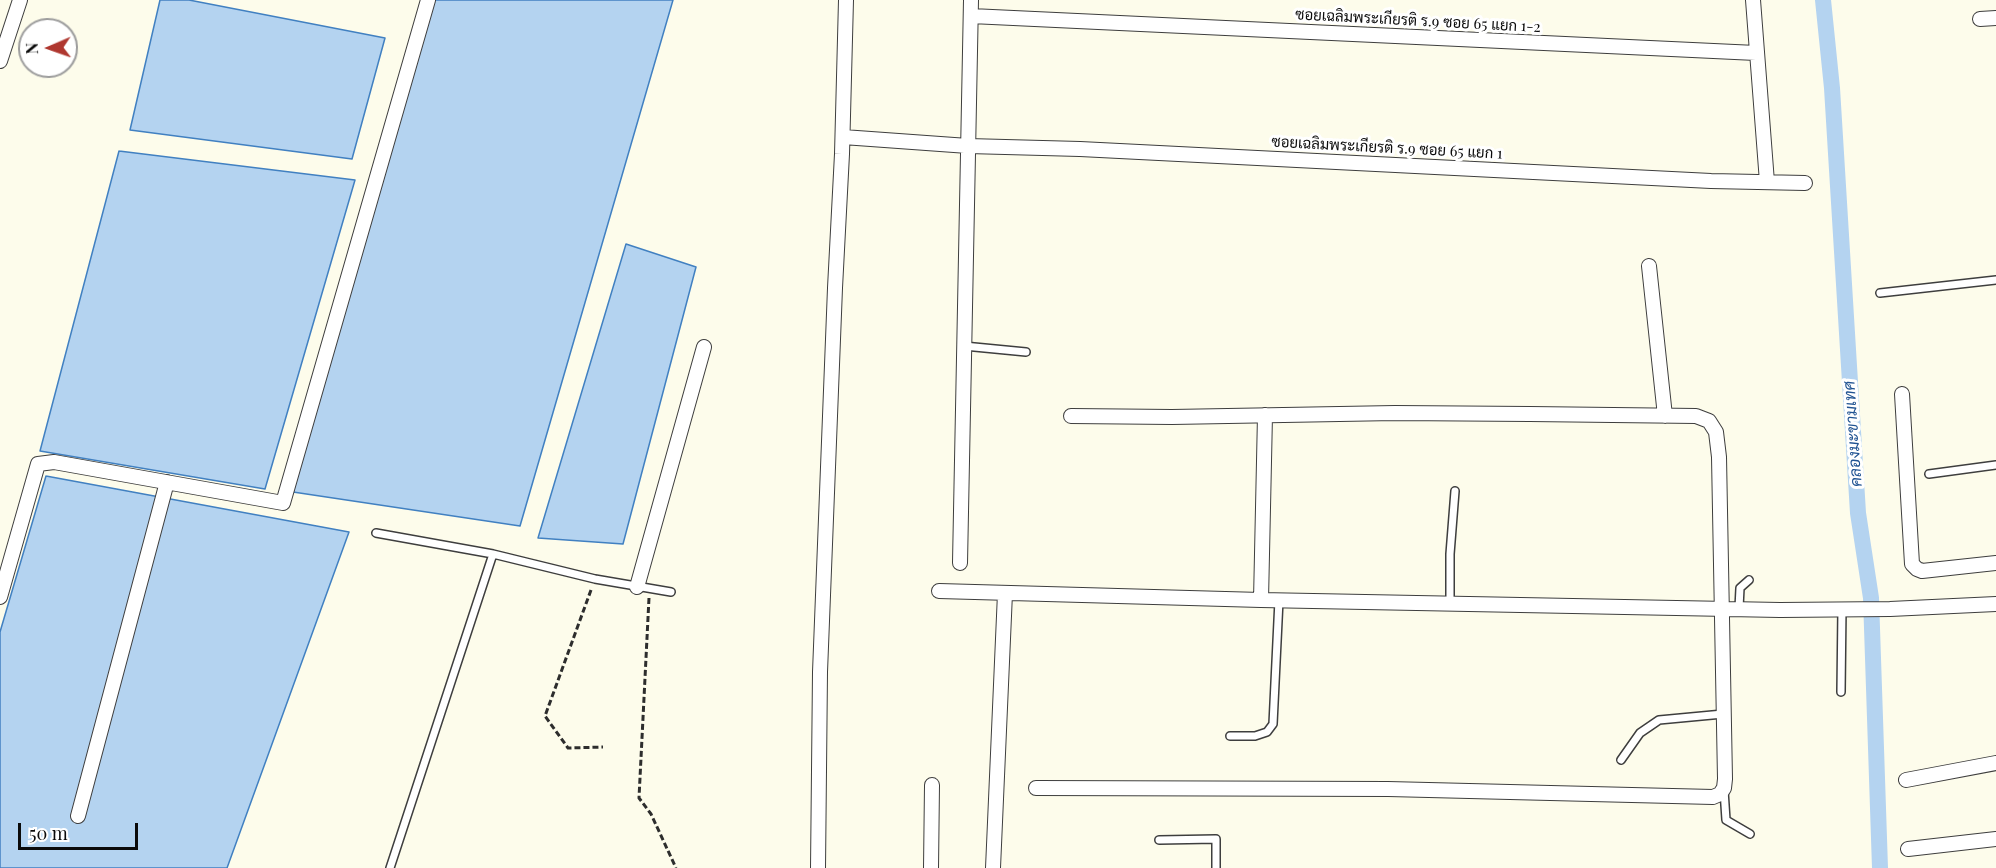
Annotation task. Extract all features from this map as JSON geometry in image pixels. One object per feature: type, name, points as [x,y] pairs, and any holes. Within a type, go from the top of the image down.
[{"type":"street","points":[[0,61],[20,0]]},
{"type":"street","points":[[0,597],[38,464],[54,462],[283,503],[428,0]]},
{"type":"street","points":[[818,868],[820,672],[843,137],[846,0]]},
{"type":"street","points":[[960,563],[971,0]]},
{"type":"street","points":[[1754,0],[1767,182]]},
{"type":"street","name":"ซอยเฉลิมพระเกียรติ ร.9 ซอย 65 แยก 1-2","points":[[971,16],[1756,53]]},
{"type":"street","points":[[1980,19],[1996,18]]},
{"type":"street","name":"ซอยเฉลิมพระเกียรติ ร.9 ซอย 65 แยก 1","points":[[843,137],[968,146],[1080,149],[1711,181],[1805,183]]},
{"type":"street","points":[[1649,266],[1665,416]]},
{"type":"street","points":[[643,588],[704,347]]},
{"type":"street","points":[[1902,394],[1912,564],[1922,571],[1996,564]]},
{"type":"street","points":[[1036,788],[1388,789],[1713,797],[1720,794],[1724,788],[1719,457],[1716,432],[1708,421],[1696,416],[1406,413],[1172,417],[1071,416]]},
{"type":"street","points":[[1261,600],[1265,415]]},
{"type":"street","points":[[78,816],[167,482]]},
{"type":"street","points":[[939,591],[1780,610],[1890,609],[1996,604]]},
{"type":"street","points":[[993,868],[1005,593]]},
{"type":"street","points":[[1906,780],[1996,763]]},
{"type":"street","points":[[931,868],[932,785]]},
{"type":"street","points":[[1908,849],[1996,839]]},
{"type":"lane","points":[[1880,293],[1996,280]]},
{"type":"lane","points":[[964,346],[1026,352]]},
{"type":"lane","points":[[1929,474],[1996,465]]},
{"type":"lane","points":[[1450,603],[1450,554],[1455,491]]},
{"type":"lane","points":[[376,533],[493,554],[595,579],[671,592]]},
{"type":"lane","points":[[390,868],[429,742],[493,554]]},
{"type":"lane","points":[[1739,608],[1740,588],[1749,580]]},
{"type":"lane","points":[[1230,736],[1255,736],[1267,732],[1273,724],[1279,600]]},
{"type":"lane","points":[[1841,693],[1849,609]]},
{"type":"lane","points":[[1621,760],[1640,733],[1659,720],[1723,714]]},
{"type":"lane","points":[[1724,788],[1726,820],[1750,834]]},
{"type":"lane","points":[[1159,840],[1216,838],[1216,868]]},
{"type":"path","points":[[595,579],[545,716],[568,748],[603,747]]},
{"type":"path","points":[[643,588],[639,798],[651,814],[676,868]]},
{"type":"water","points":[[160,0],[189,0],[385,38],[352,159],[130,130]]},
{"type":"water","points":[[434,0],[673,0],[520,526],[293,492]]},
{"type":"water","points":[[119,151],[355,180],[265,489],[40,451]]},
{"type":"water","points":[[626,244],[696,267],[623,544],[538,538]]},
{"type":"water","points":[[46,476],[349,532],[227,868],[0,868],[0,632]]},
{"type":"waterway","name":"คลองมะขามเทศ","points":[[1823,0],[1832,88],[1858,513],[1871,598],[1880,868]]}]
